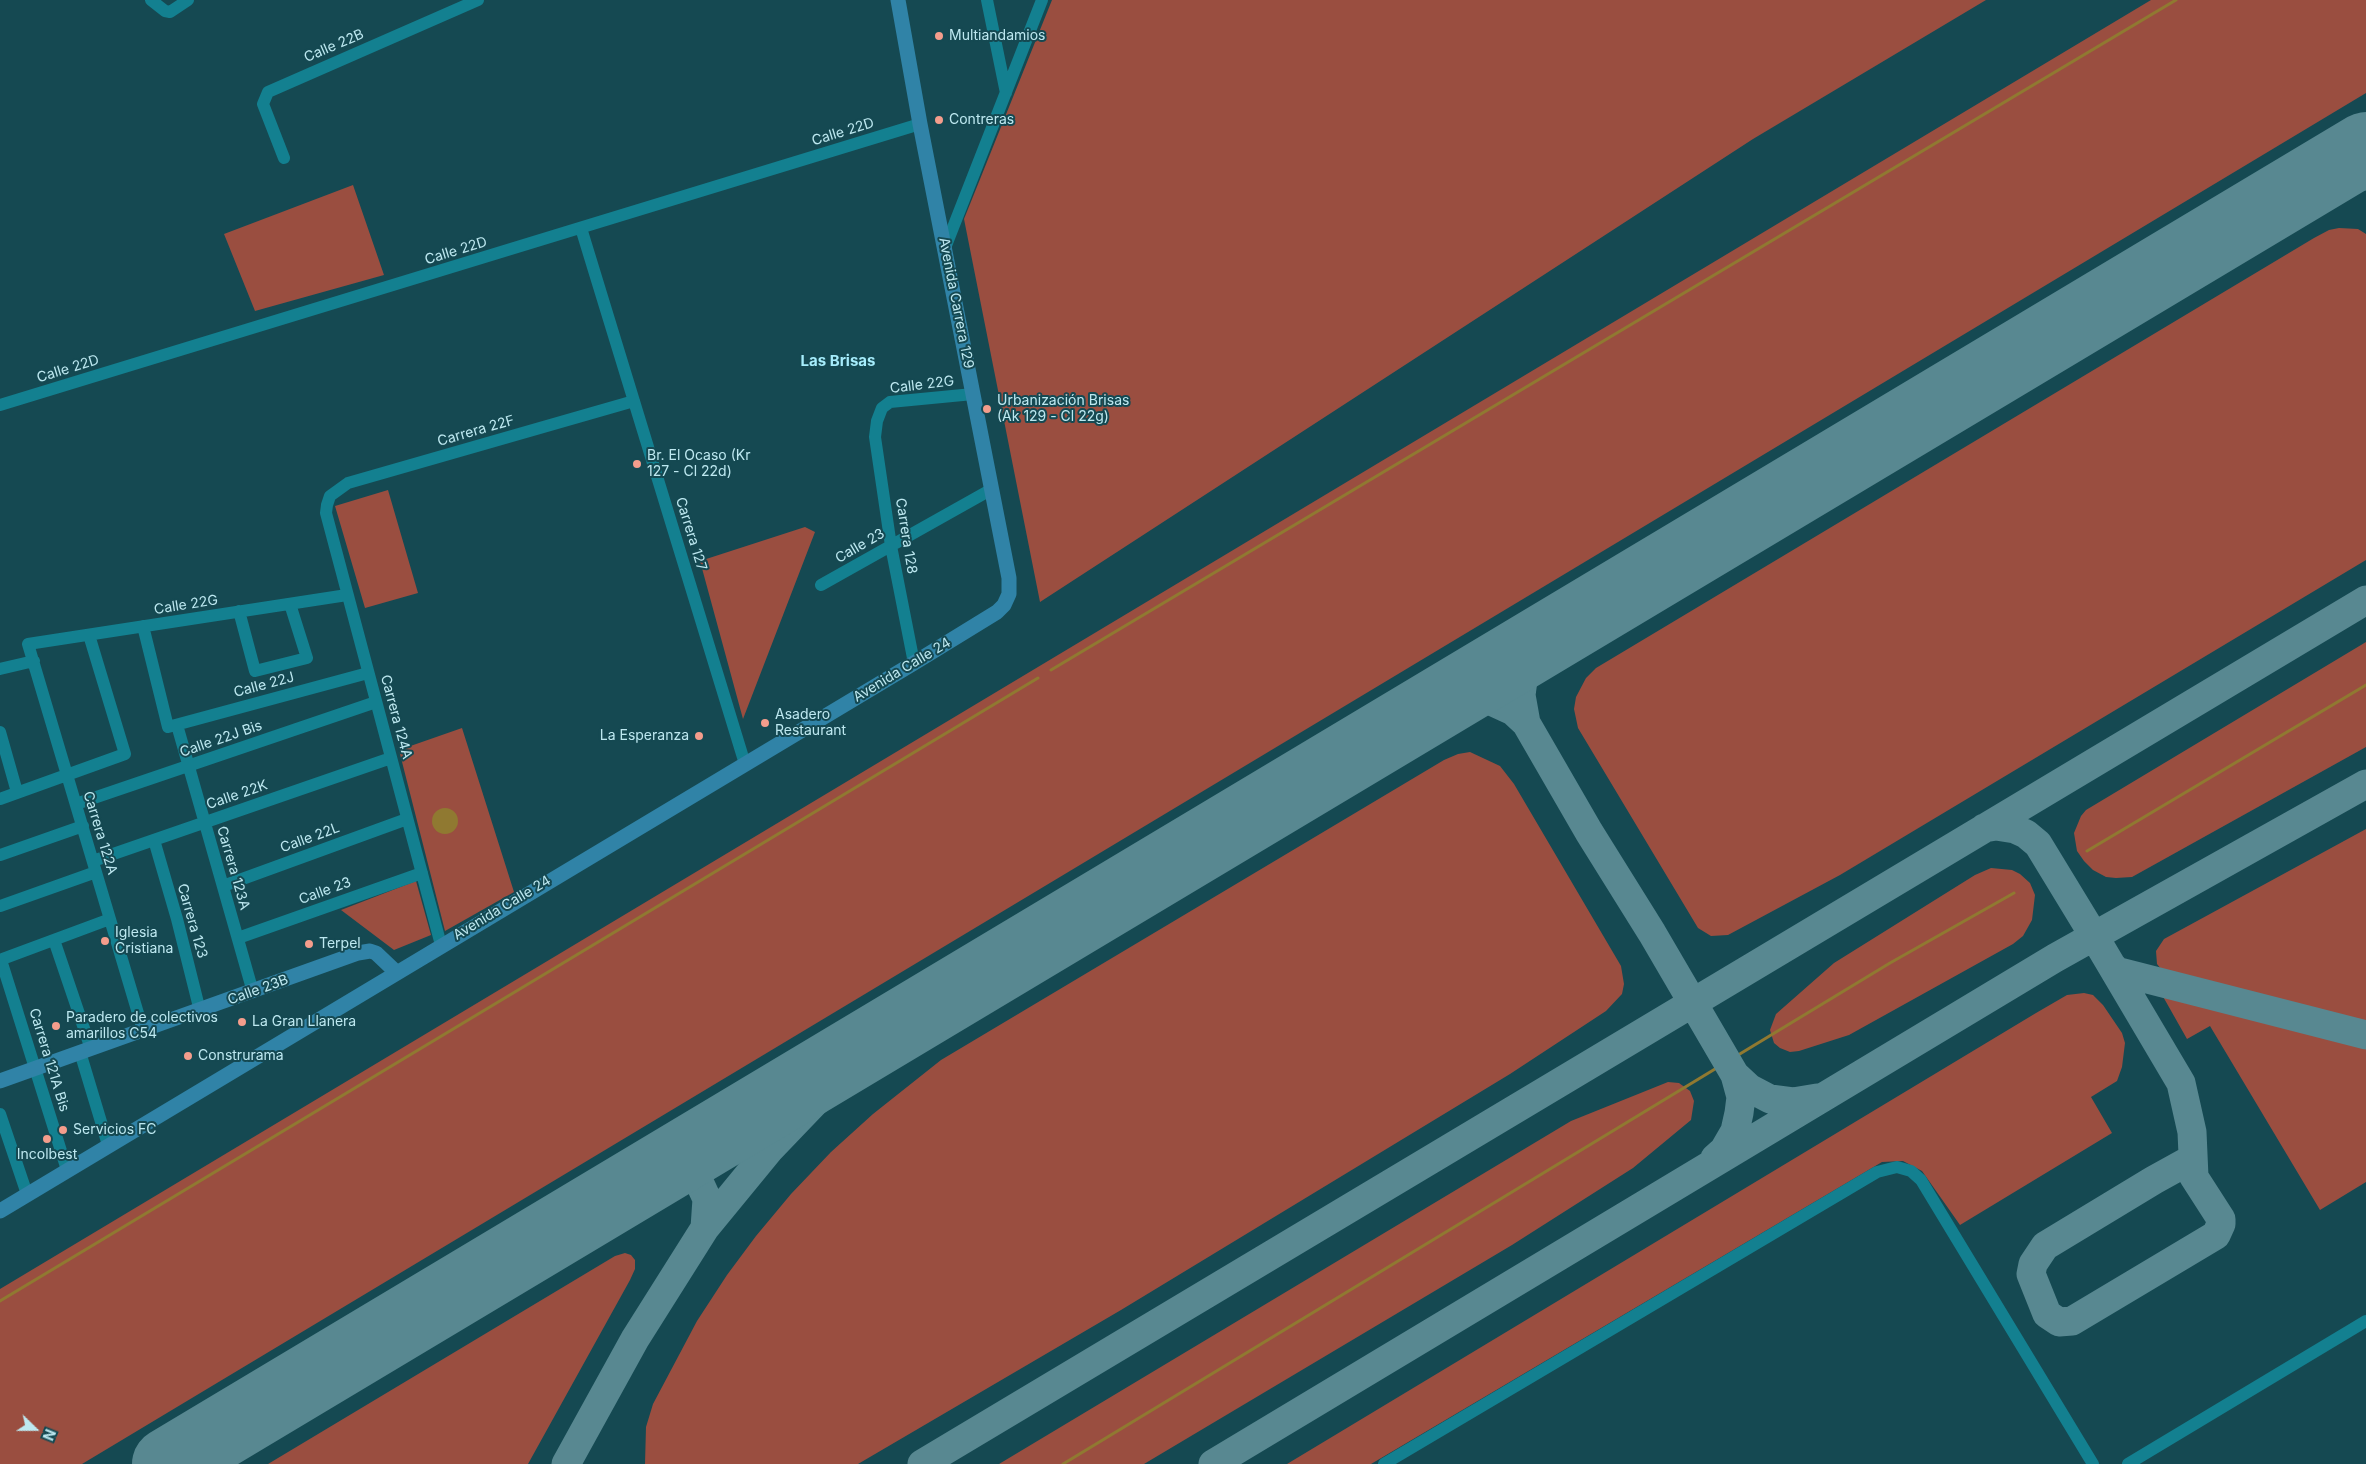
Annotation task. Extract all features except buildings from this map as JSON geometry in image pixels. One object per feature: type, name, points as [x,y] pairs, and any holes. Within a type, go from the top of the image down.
[{"type":"main road","name":"Avenida Carrera 129","points":[[898,0],[920,124],[1009,578],[1009,594],[1004,605]]},
{"type":"main road","name":"Avenida Calle 24","points":[[0,1211],[914,663],[997,612],[1004,605]]},
{"type":"main road","name":"Calle 23B","points":[[0,1081],[364,951],[376,953],[396,972]]},
{"type":"street","points":[[151,0],[165,11],[170,12],[188,0]]},
{"type":"street","name":"Calle 22B","points":[[284,158],[263,104],[268,92],[478,0]]},
{"type":"street","points":[[987,0],[1006,93]]},
{"type":"street","points":[[945,248],[1042,0]]},
{"type":"street","name":"Calle 22D","points":[[0,405],[920,124]]},
{"type":"street","name":"Carrera 127","points":[[581,228],[745,764]]},
{"type":"street","name":"Calle 22G","points":[[879,414],[882,408],[890,402],[973,394]]},
{"type":"street","name":"Carrera 22F","points":[[330,496],[348,484],[634,401]]},
{"type":"street","name":"Carrera 128","points":[[879,414],[876,437],[891,546],[914,663]]},
{"type":"street","name":"Calle 23","points":[[821,586],[992,489]]},
{"type":"street","name":"Carrera 124A","points":[[330,496],[326,513],[441,945]]},
{"type":"street","name":"Calle 22G","points":[[28,644],[347,595]]},
{"type":"street","points":[[239,612],[256,671],[307,658],[290,604]]},
{"type":"street","name":"Carrera 123A","points":[[143,626],[172,726],[188,766],[253,992]]},
{"type":"street","points":[[0,799],[125,754],[90,635]]},
{"type":"street","name":"Carrera 122A","points":[[28,644],[143,1030]]},
{"type":"street","points":[[0,669],[34,661]]},
{"type":"street","name":"Calle 22J","points":[[172,726],[368,673]]},
{"type":"street","name":"Calle 22J Bis","points":[[76,804],[376,702]]},
{"type":"street","points":[[0,732],[17,792]]},
{"type":"street","name":"Calle 22K","points":[[0,906],[154,840],[391,758]]},
{"type":"street","name":"Calle 22L","points":[[223,886],[407,819]]},
{"type":"street","points":[[0,855],[83,826]]},
{"type":"street","name":"Carrera 123","points":[[154,840],[177,919],[200,1011]]},
{"type":"street","name":"Calle 23","points":[[238,938],[422,873]]},
{"type":"street","points":[[1,960],[110,919]]},
{"type":"street","points":[[54,940],[86,1051],[108,1145]]},
{"type":"street","name":"Carrera 121A Bis","points":[[1,960],[67,1170]]},
{"type":"street","points":[[0,1114],[27,1194]]},
{"type":"street","points":[[1384,1464],[1877,1172],[1897,1168],[1910,1171],[1921,1180],[2093,1464]]},
{"type":"street","points":[[2128,1464],[2366,1321]]},
{"type":"shaded area","points":[[1052,0],[1986,0],[1753,139],[1040,602],[964,219]]},
{"type":"shaded area","points":[[2151,0],[2366,0],[2366,93],[82,1464],[0,1464],[0,1289]]},
{"type":"shaded area","points":[[353,185],[384,275],[255,311],[224,234]]},
{"type":"shaded area","points":[[2339,228],[2358,229],[2366,234],[2366,560],[1840,875],[1728,935],[1711,936],[1698,928],[1578,728],[1574,709],[1576,697],[1586,678],[1596,668],[2314,238],[2329,230]]},
{"type":"shaded area","points":[[388,490],[418,593],[365,608],[335,506]]},
{"type":"shaded area","points":[[805,527],[815,532],[743,719],[700,561]]},
{"type":"shaded area","points":[[2366,642],[2366,747],[2132,877],[2106,877],[2093,870],[2084,861],[2077,851],[2074,833],[2081,816],[2086,810]]},
{"type":"shaded area","points":[[462,728],[514,892],[445,931],[399,750]]},
{"type":"shaded area","points":[[1470,752],[1500,766],[1514,784],[1621,966],[1624,984],[1622,994],[1606,1011],[1510,1074],[1121,1310],[858,1464],[645,1464],[646,1427],[653,1404],[697,1321],[727,1275],[791,1194],[831,1152],[873,1114],[941,1060],[1444,760],[1458,754]]},
{"type":"shaded area","points":[[445,808],[454,812],[458,821],[454,830],[445,834],[436,830],[432,821],[436,812]]},
{"type":"shaded area","points":[[2366,829],[2366,1021],[2166,971],[2157,964],[2156,951],[2164,939]]},
{"type":"shaded area","points":[[1991,868],[2012,870],[2030,883],[2035,895],[2032,920],[2023,936],[2013,944],[1849,1035],[1799,1051],[1790,1052],[1774,1043],[1770,1030],[1776,1014],[1834,963],[1975,875]]},
{"type":"shaded area","points":[[416,881],[431,935],[394,950],[341,910]]},
{"type":"shaded area","points":[[2084,993],[2093,995],[2103,1005],[2122,1033],[2125,1043],[2122,1067],[2117,1081],[2091,1097],[2112,1133],[1960,1225],[1922,1171],[1903,1161],[1882,1162],[1371,1464],[1287,1464],[2036,1013],[2067,995]]},
{"type":"shaded area","points":[[2161,993],[2366,1043],[2366,1182],[2320,1210],[2210,1026],[2187,1039]]},
{"type":"shaded area","points":[[1668,1082],[1679,1083],[1690,1091],[1694,1101],[1691,1120],[1633,1168],[1512,1245],[1144,1464],[999,1464],[1571,1121]]},
{"type":"shaded area","points":[[625,1253],[631,1255],[635,1260],[635,1269],[630,1280],[528,1464],[268,1464],[615,1256]]},
{"type":"waterway","points":[[1051,670],[2176,0]]},
{"type":"waterway","points":[[0,1301],[1038,678]]},
{"type":"waterway","points":[[2087,851],[2366,685]]},
{"type":"waterway","points":[[1063,1464],[1890,963],[2014,893]]},
{"type":"taxiway","points":[[2314,179],[2337,174],[2366,176]]},
{"type":"taxiway","points":[[922,1464],[2366,600]]},
{"type":"taxiway","points":[[1526,723],[1521,695],[1523,680],[1535,652],[1550,637]]},
{"type":"taxiway","points":[[1439,703],[1462,699],[1489,700],[1513,711],[1526,723],[1735,1075]]},
{"type":"taxiway","points":[[1213,1464],[2055,958],[2366,784]]},
{"type":"taxiway","points":[[1984,828],[1996,826],[2015,829],[2026,834],[2038,844],[2094,936],[2181,1083],[2192,1132],[2194,1177],[2221,1219],[2216,1235],[2072,1321],[2059,1322],[2047,1314],[2031,1274],[2033,1264],[2045,1246],[2192,1159]]},
{"type":"taxiway","points":[[2113,967],[2116,971],[2366,1035]]},
{"type":"taxiway","points":[[566,1464],[635,1339],[705,1228],[769,1150],[815,1102],[911,1019]]},
{"type":"taxiway","points":[[1715,1158],[1724,1150],[1735,1131],[1741,1097],[1735,1075],[1749,1088],[1770,1099],[1793,1102],[1817,1098]]},
{"type":"taxiway","points":[[639,1182],[680,1174],[696,1180],[707,1199],[705,1228]]},
{"type":"runway","points":[[168,1464],[2366,148]]},
{"type":"place","name":"Multiandamios","points":[[939,36]]},
{"type":"place","name":"Contreras","points":[[939,120]]},
{"type":"place","name":"Urbanización Brisas (Ak 129 - Cl 22g)","points":[[987,409]]},
{"type":"place","name":"Br. El Ocaso (Kr 127 - Cl 22d)","points":[[637,464]]},
{"type":"place","name":"Asadero Restaurant","points":[[765,723]]},
{"type":"place","name":"La Esperanza","points":[[699,736]]},
{"type":"place","name":"Iglesia Cristiana","points":[[105,941]]},
{"type":"place","name":"Terpel","points":[[309,944]]},
{"type":"place","name":"La Gran Llanera","points":[[242,1022]]},
{"type":"place","name":"Paradero de colectivos amarillos C54","points":[[56,1026]]},
{"type":"place","name":"Construrama","points":[[188,1056]]},
{"type":"place","name":"Servicios FC","points":[[63,1130]]},
{"type":"place","name":"Incolbest","points":[[47,1139]]},
{"type":"district","name":"Las Brisas","points":[[838,361]]}]
